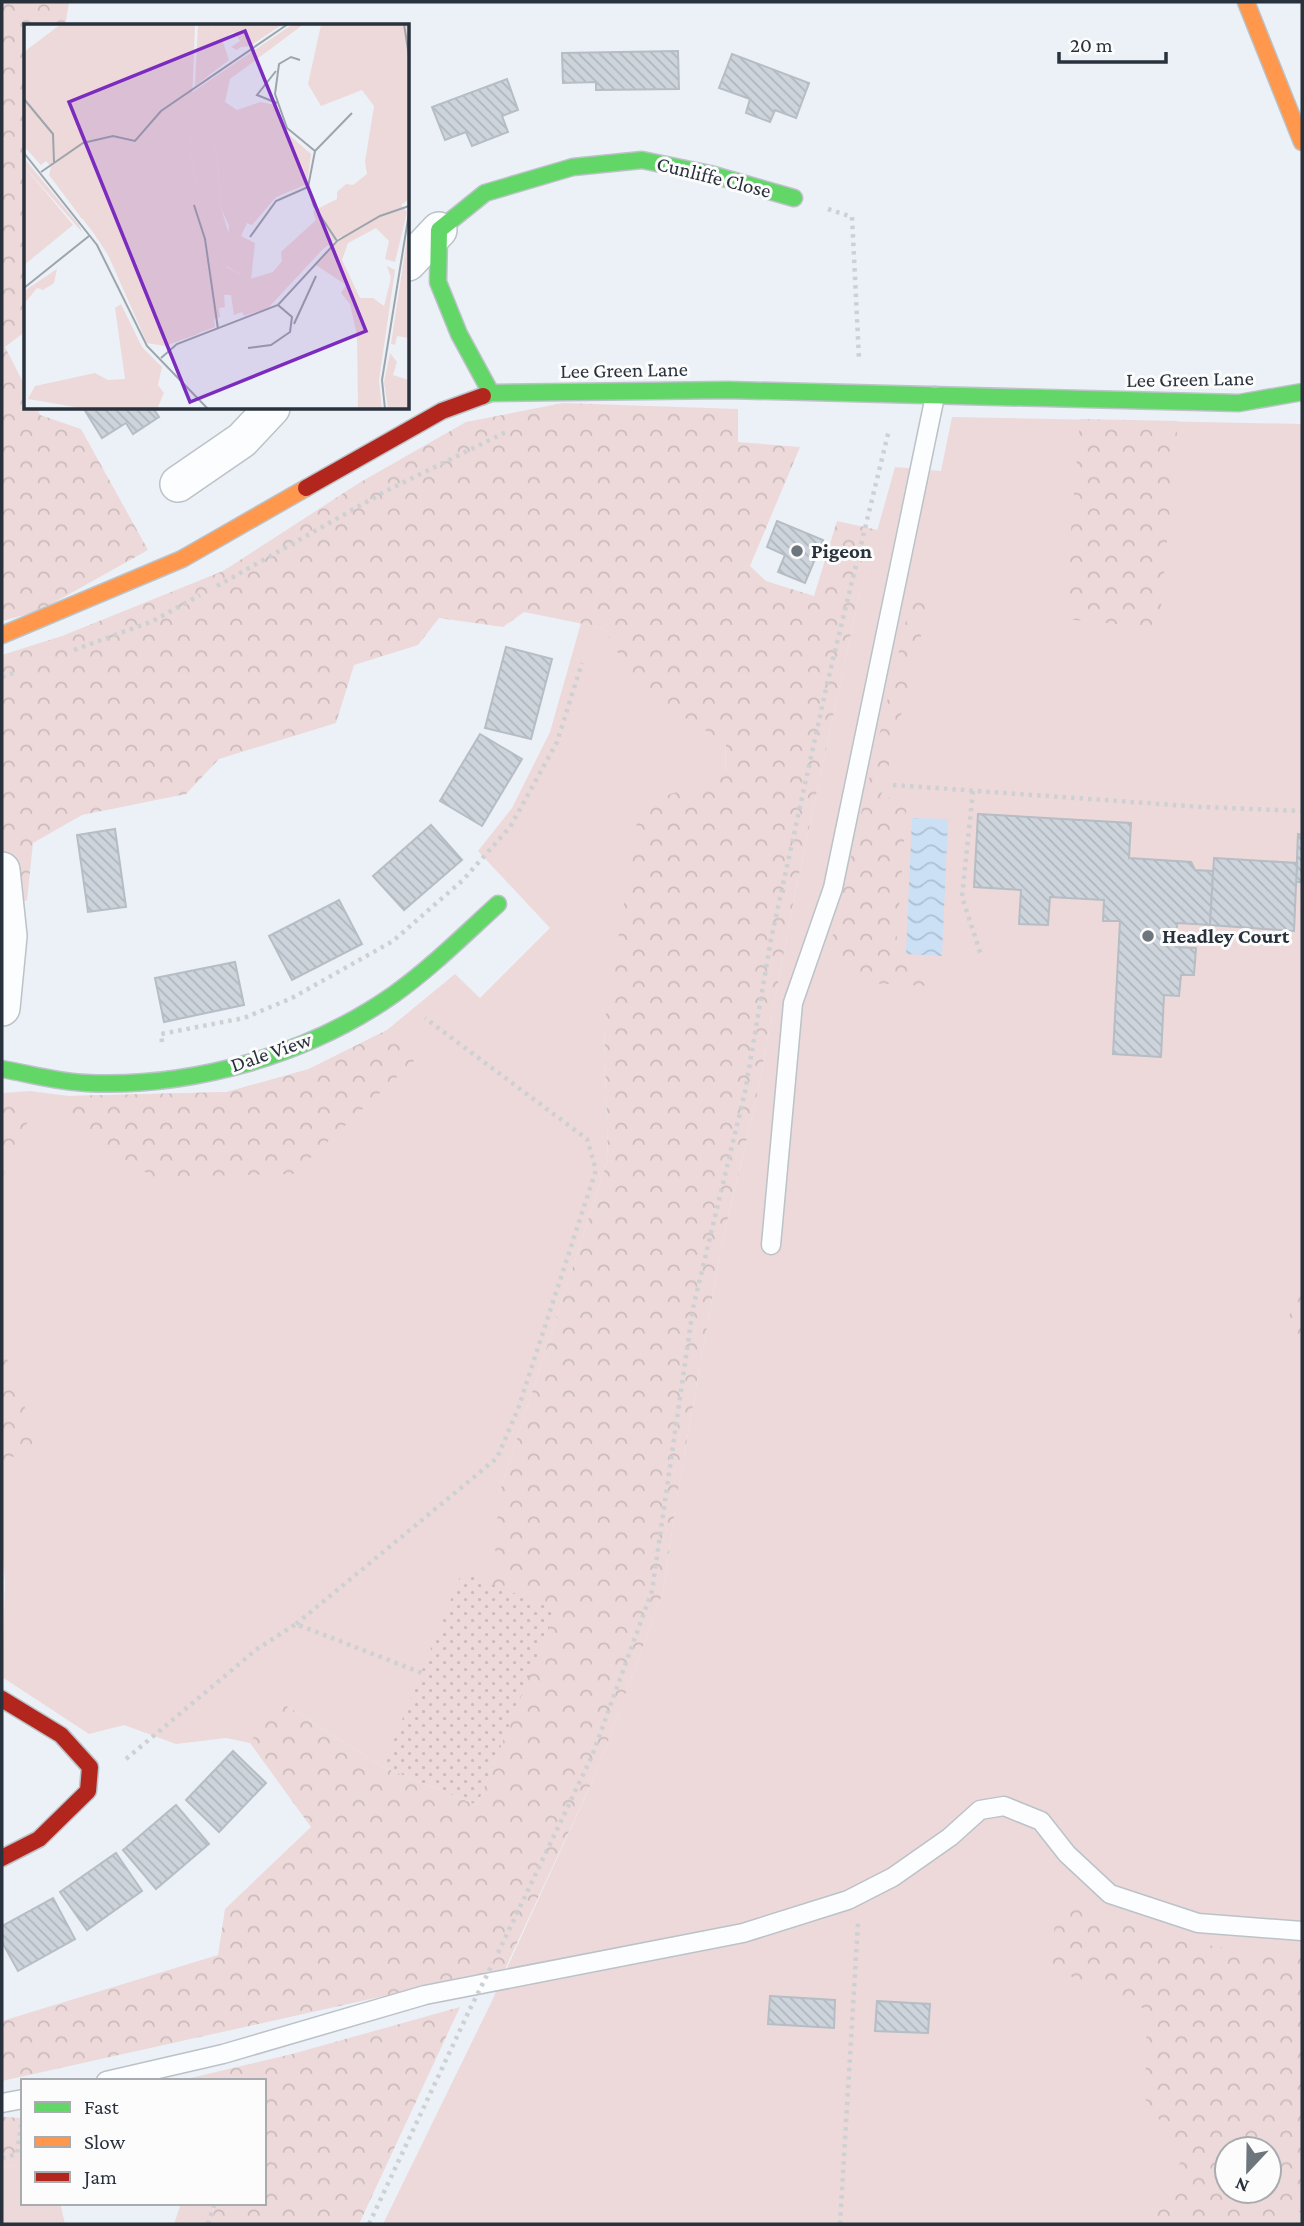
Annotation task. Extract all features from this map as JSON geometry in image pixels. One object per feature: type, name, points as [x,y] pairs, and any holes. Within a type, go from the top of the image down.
[{"type":"street","points":[[1246,2],[1302,142]]},
{"type":"street","name":"Cunliffe Close","points":[[410,261],[439,230],[485,193],[573,167],[642,160],[710,174],[794,198]]},
{"type":"street","points":[[439,230],[439,282],[458,334],[491,393]]},
{"type":"street","name":"Lee Green Lane","points":[[2,635],[34,624],[182,559],[442,411],[491,393],[727,390],[1239,403],[1302,392]]},
{"type":"street","points":[[178,484],[242,440],[270,410]]},
{"type":"street","points":[[2,870],[9,936],[2,1008]]},
{"type":"street","name":"Dale View","points":[[2,1069],[85,1083],[164,1079],[240,1066],[320,1035],[393,995],[498,904]]},
{"type":"street","points":[[2,1699],[61,1735],[90,1767],[88,1791],[38,1839],[2,1858]]},
{"type":"lane","points":[[771,1245],[793,1003],[833,888],[935,396]]},
{"type":"lane","points":[[115,2079],[223,2054],[425,1996],[743,1933],[848,1900],[893,1877],[950,1837],[981,1810],[1004,1806],[1041,1821],[1067,1854],[1110,1894],[1198,1923],[1302,1931]]},
{"type":"lane","points":[[2,2103],[21,2099]]},
{"type":"path","points":[[794,198],[852,217],[859,359],[872,362]]},
{"type":"path","points":[[369,2224],[592,1756],[652,1591],[693,1308],[745,1092],[771,939],[827,684],[899,395]]},
{"type":"path","points":[[164,1079],[161,1034],[244,1018],[292,998],[393,942],[463,880],[510,827],[558,742],[582,663]]},
{"type":"path","points":[[893,785],[1302,811]]},
{"type":"path","points":[[973,791],[962,897],[981,955]]},
{"type":"path","points":[[88,1791],[257,1649],[296,1624],[498,1458],[518,1409],[596,1170],[587,1139],[393,995]]},
{"type":"path","points":[[296,1624],[422,1673]]},
{"type":"path","points":[[839,2224],[858,1921],[848,1900]]},
{"type":"path","points":[[2,2158],[17,2154],[21,2122]]},
{"type":"path","points":[[208,2224],[214,2205]]},
{"type":"green space","points":[[2,2],[69,2],[65,24],[24,24],[24,333],[5,347],[24,384],[24,410],[38,410],[40,415],[81,429],[148,550],[39,611],[2,621]]},
{"type":"green space","points":[[563,403],[738,409],[738,442],[800,447],[750,566],[766,581],[814,596],[837,521],[878,530],[860,592],[795,893],[756,1100],[722,1243],[678,1490],[663,1592],[597,1771],[505,1969],[2,2081],[2,2021],[218,1955],[225,1909],[311,1827],[250,1743],[278,1697],[285,1705],[383,1767],[477,1805],[555,1610],[493,1585],[499,1494],[608,1159],[604,1026],[640,804],[725,776],[726,743],[641,691],[603,628],[524,612],[503,627],[439,618],[418,645],[354,665],[336,723],[219,759],[186,794],[82,815],[33,843],[27,900],[2,910],[2,655],[62,636],[223,571],[359,483],[466,422]]},
{"type":"green space","name":"Headley Court","points":[[952,417],[1302,424],[1302,2224],[383,2224],[490,2005],[597,1771],[663,1592],[678,1490],[722,1243],[756,1100],[795,893],[860,592],[895,467],[941,471]]},
{"type":"green space","points":[[1080,419],[1178,421],[1159,628],[1064,619]]},
{"type":"green space","points":[[911,599],[929,603],[881,796],[907,802],[895,962],[927,968],[929,986],[865,983],[827,960]]},
{"type":"green space","points":[[581,623],[603,628],[642,691],[726,742],[725,776],[604,1026],[608,1159],[499,1494],[556,1610],[383,1767],[285,1705],[250,1743],[226,1738],[176,1744],[124,1725],[89,1734],[2,1677],[5,1583],[2,1542],[2,1093],[30,1091],[69,1096],[227,1092],[309,1069],[387,1030],[455,974],[480,998],[550,928],[478,851],[512,808],[550,732]]},
{"type":"green space","points":[[387,1030],[414,1061],[293,1174],[153,1177],[66,1122],[69,1096],[227,1092],[309,1069]]},
{"type":"green space","points":[[2,1095],[31,1114],[2,1178]]},
{"type":"green space","points":[[1302,1288],[1302,1353],[1284,1327]]},
{"type":"green space","points":[[2,1354],[18,1372],[33,1447],[2,1462]]},
{"type":"green space","points":[[462,1572],[556,1610],[477,1805],[383,1767]]},
{"type":"green space","points":[[1056,1901],[1173,1939],[1294,1960],[1302,1948],[1302,2212],[1293,2213],[1280,2224],[1149,2224],[1184,2155],[1145,2099],[1147,2010],[1052,1968]]},
{"type":"green space","points":[[460,2007],[359,2224],[213,2224],[214,2205],[266,2205],[266,2079],[186,2079],[292,2054]]},
{"type":"green space","points":[[2,2117],[21,2118],[21,2163],[2,2168]]},
{"type":"green space","points":[[21,2163],[21,2205],[60,2205],[65,2224],[2,2224],[2,2168]]},
{"type":"green space","points":[[180,2205],[214,2205],[213,2224],[174,2224]]},
{"type":"water","points":[[912,818],[948,819],[942,956],[906,954]]},
{"type":"building","points":[[678,51],[679,89],[596,90],[596,82],[563,83],[562,53]]},
{"type":"building","points":[[732,54],[809,83],[796,118],[775,110],[770,122],[746,113],[750,99],[719,88]]},
{"type":"building","points":[[507,79],[518,110],[502,116],[508,132],[472,146],[466,132],[445,140],[432,107]]},
{"type":"building","points":[[85,410],[154,410],[159,417],[133,434],[126,423],[102,438]]},
{"type":"building","name":"Pigeon","points":[[777,521],[823,540],[805,583],[778,572],[785,555],[767,547]]},
{"type":"building","points":[[506,647],[552,659],[531,739],[485,728]]},
{"type":"building","points":[[480,734],[522,759],[482,826],[440,801]]},
{"type":"building","name":"Headley Court","points":[[978,814],[1131,823],[1129,858],[1191,862],[1195,870],[1213,871],[1210,925],[1177,923],[1176,947],[1196,948],[1194,975],[1181,975],[1179,996],[1164,995],[1161,1057],[1113,1054],[1120,921],[1103,921],[1104,900],[1050,897],[1048,925],[1019,924],[1021,890],[974,887]]},
{"type":"building","points":[[431,825],[462,860],[404,910],[373,876]]},
{"type":"building","points":[[115,829],[126,907],[88,912],[77,835]]},
{"type":"building","points":[[1298,834],[1302,835],[1302,882],[1296,882]]},
{"type":"building","points":[[1214,858],[1297,863],[1294,931],[1210,925]]},
{"type":"building","points":[[339,900],[362,944],[292,980],[269,936]]},
{"type":"building","points":[[235,962],[244,1005],[164,1022],[155,978]]},
{"type":"building","points":[[233,1751],[266,1783],[219,1832],[186,1800]]},
{"type":"building","points":[[176,1805],[209,1844],[156,1889],[123,1850]]},
{"type":"building","points":[[116,1853],[142,1891],[87,1930],[60,1892]]},
{"type":"building","points":[[53,1898],[75,1939],[18,1971],[2,1942],[2,1926]]},
{"type":"building","points":[[770,1996],[835,2000],[834,2028],[768,2024]]},
{"type":"building","points":[[877,2001],[930,2004],[928,2033],[875,2031]]},
{"type":"traffic: fast","points":[[491,393],[459,334],[438,282],[439,230],[485,193],[573,167],[642,160],[710,174],[794,198]]},
{"type":"traffic: fast","points":[[483,396],[491,393],[728,390],[1239,403],[1302,392]]},
{"type":"traffic: fast","points":[[2,1069],[76,1082],[126,1083],[207,1073],[286,1051],[324,1035],[393,995],[434,963],[498,904]]},
{"type":"traffic: slow","points":[[1246,2],[1302,142]]},
{"type":"traffic: slow","points":[[2,635],[182,559],[306,488]]},
{"type":"traffic: jam","points":[[306,488],[442,411],[483,396]]},
{"type":"traffic: jam","points":[[2,1699],[61,1735],[90,1767],[88,1791],[39,1839],[2,1858]]},
{"type":"place","name":"Pigeon","points":[[797,551]]},
{"type":"place","name":"Headley Court","points":[[1148,936]]}]
